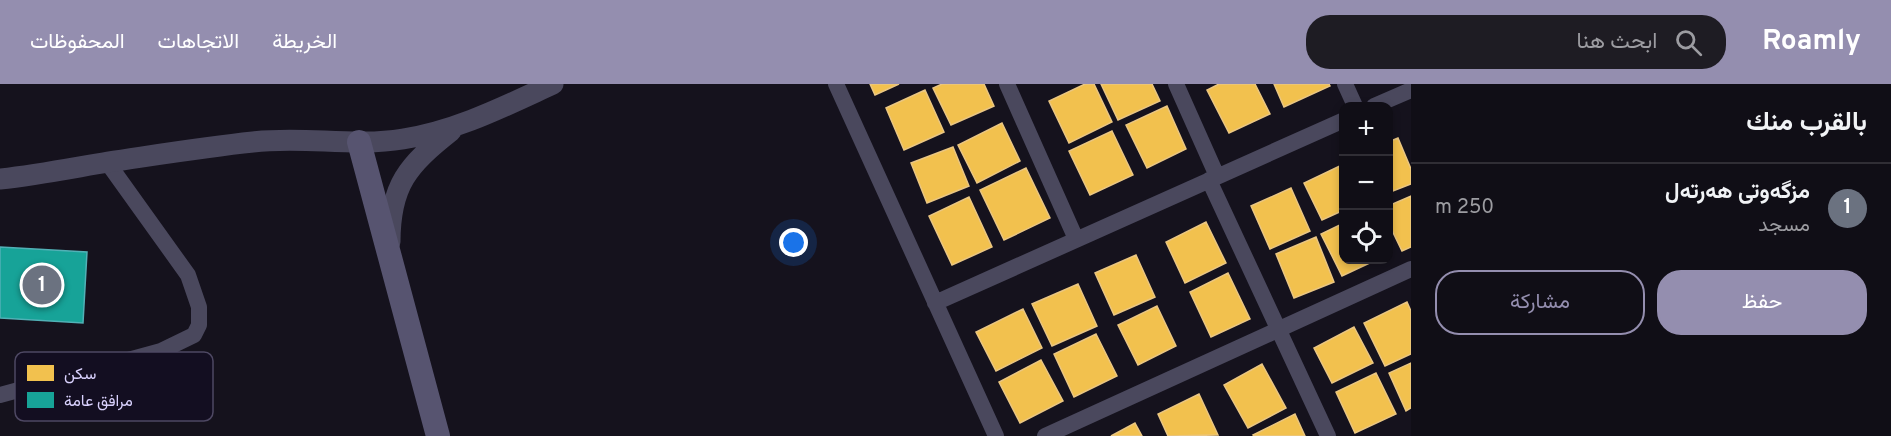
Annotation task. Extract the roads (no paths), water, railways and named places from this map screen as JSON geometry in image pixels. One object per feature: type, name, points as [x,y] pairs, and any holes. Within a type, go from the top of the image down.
[{"type":"main road","points":[[359,142],[438,436]]},
{"type":"street","points":[[0,179],[255,142],[359,142],[403,139],[485,115],[553,84]]},
{"type":"street","points":[[836,84],[996,436]]},
{"type":"street","points":[[1007,84],[1076,239]]},
{"type":"street","points":[[1176,84],[1213,178],[1278,329],[1328,436]]},
{"type":"street","points":[[1345,84],[1353,102]]},
{"type":"street","points":[[1383,102],[1411,90]]},
{"type":"street","points":[[935,303],[1339,122]]},
{"type":"street","points":[[393,271],[390,241],[391,212],[401,182],[427,151],[461,123]]},
{"type":"street","points":[[107,162],[188,275],[199,307],[199,325],[194,335],[157,352]]},
{"type":"street","points":[[1045,436],[1411,268]]},
{"type":"street","points":[[0,395],[15,391]]},
{"type":"place","name":"مزگەوتی ھەرتەل","points":[[42,285]]}]
